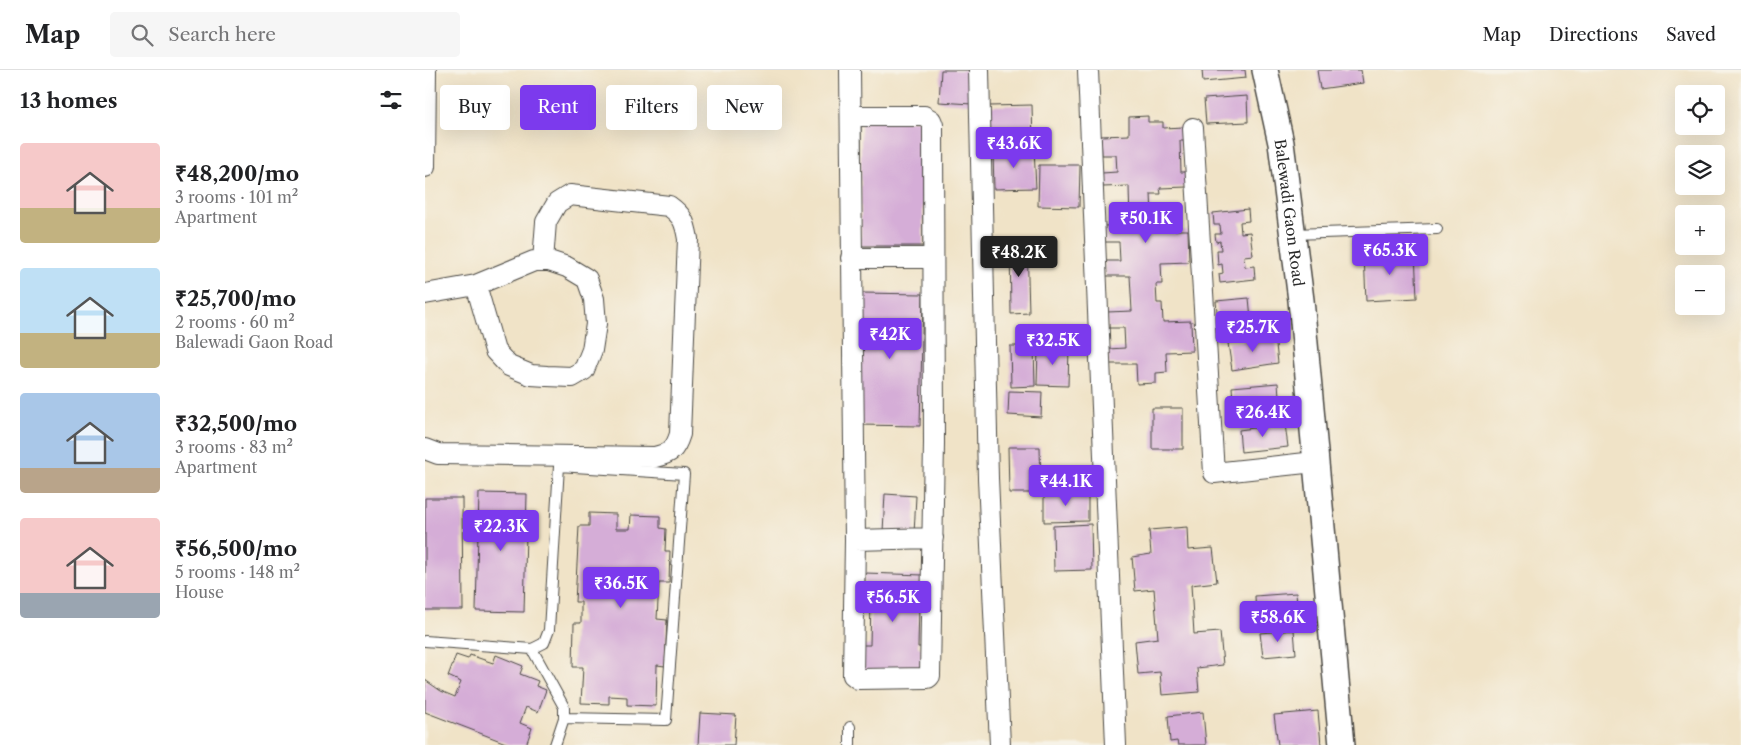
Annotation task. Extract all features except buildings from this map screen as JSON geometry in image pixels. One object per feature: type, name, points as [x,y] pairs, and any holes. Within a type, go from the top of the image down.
[{"type":"street","points":[[425,167],[426,70]]},
{"type":"street","points":[[850,70],[855,540],[853,675],[858,680],[928,678],[930,676],[933,538],[933,126],[931,120],[925,116],[851,116]]},
{"type":"street","points":[[979,70],[988,478],[1000,745]]},
{"type":"street","points":[[1088,70],[1116,745]]},
{"type":"street","name":"Balewadi Gaon Road","points":[[1265,70],[1281,143],[1301,300],[1342,745]]},
{"type":"street","points":[[1193,128],[1214,473],[1315,462]]},
{"type":"street","points":[[425,449],[438,454],[655,458],[666,454],[676,447],[680,434],[688,239],[686,227],[680,213],[669,206],[570,195],[557,202],[547,222],[543,261]]},
{"type":"street","points":[[851,258],[933,258]]},
{"type":"street","points":[[425,294],[476,285],[534,261],[549,261],[567,267],[587,279],[594,299],[596,324],[592,350],[584,370],[572,377],[531,375],[509,366],[495,351],[476,285]]},
{"type":"street","points":[[855,540],[933,538]]},
{"type":"lane","points":[[1293,234],[1437,229]]},
{"type":"lane","points":[[425,641],[532,649],[544,643],[549,630],[559,466],[683,474],[666,720],[564,718]]},
{"type":"lane","points":[[532,649],[564,707],[564,718],[555,745]]},
{"type":"lane","points":[[850,727],[850,745]]}]
